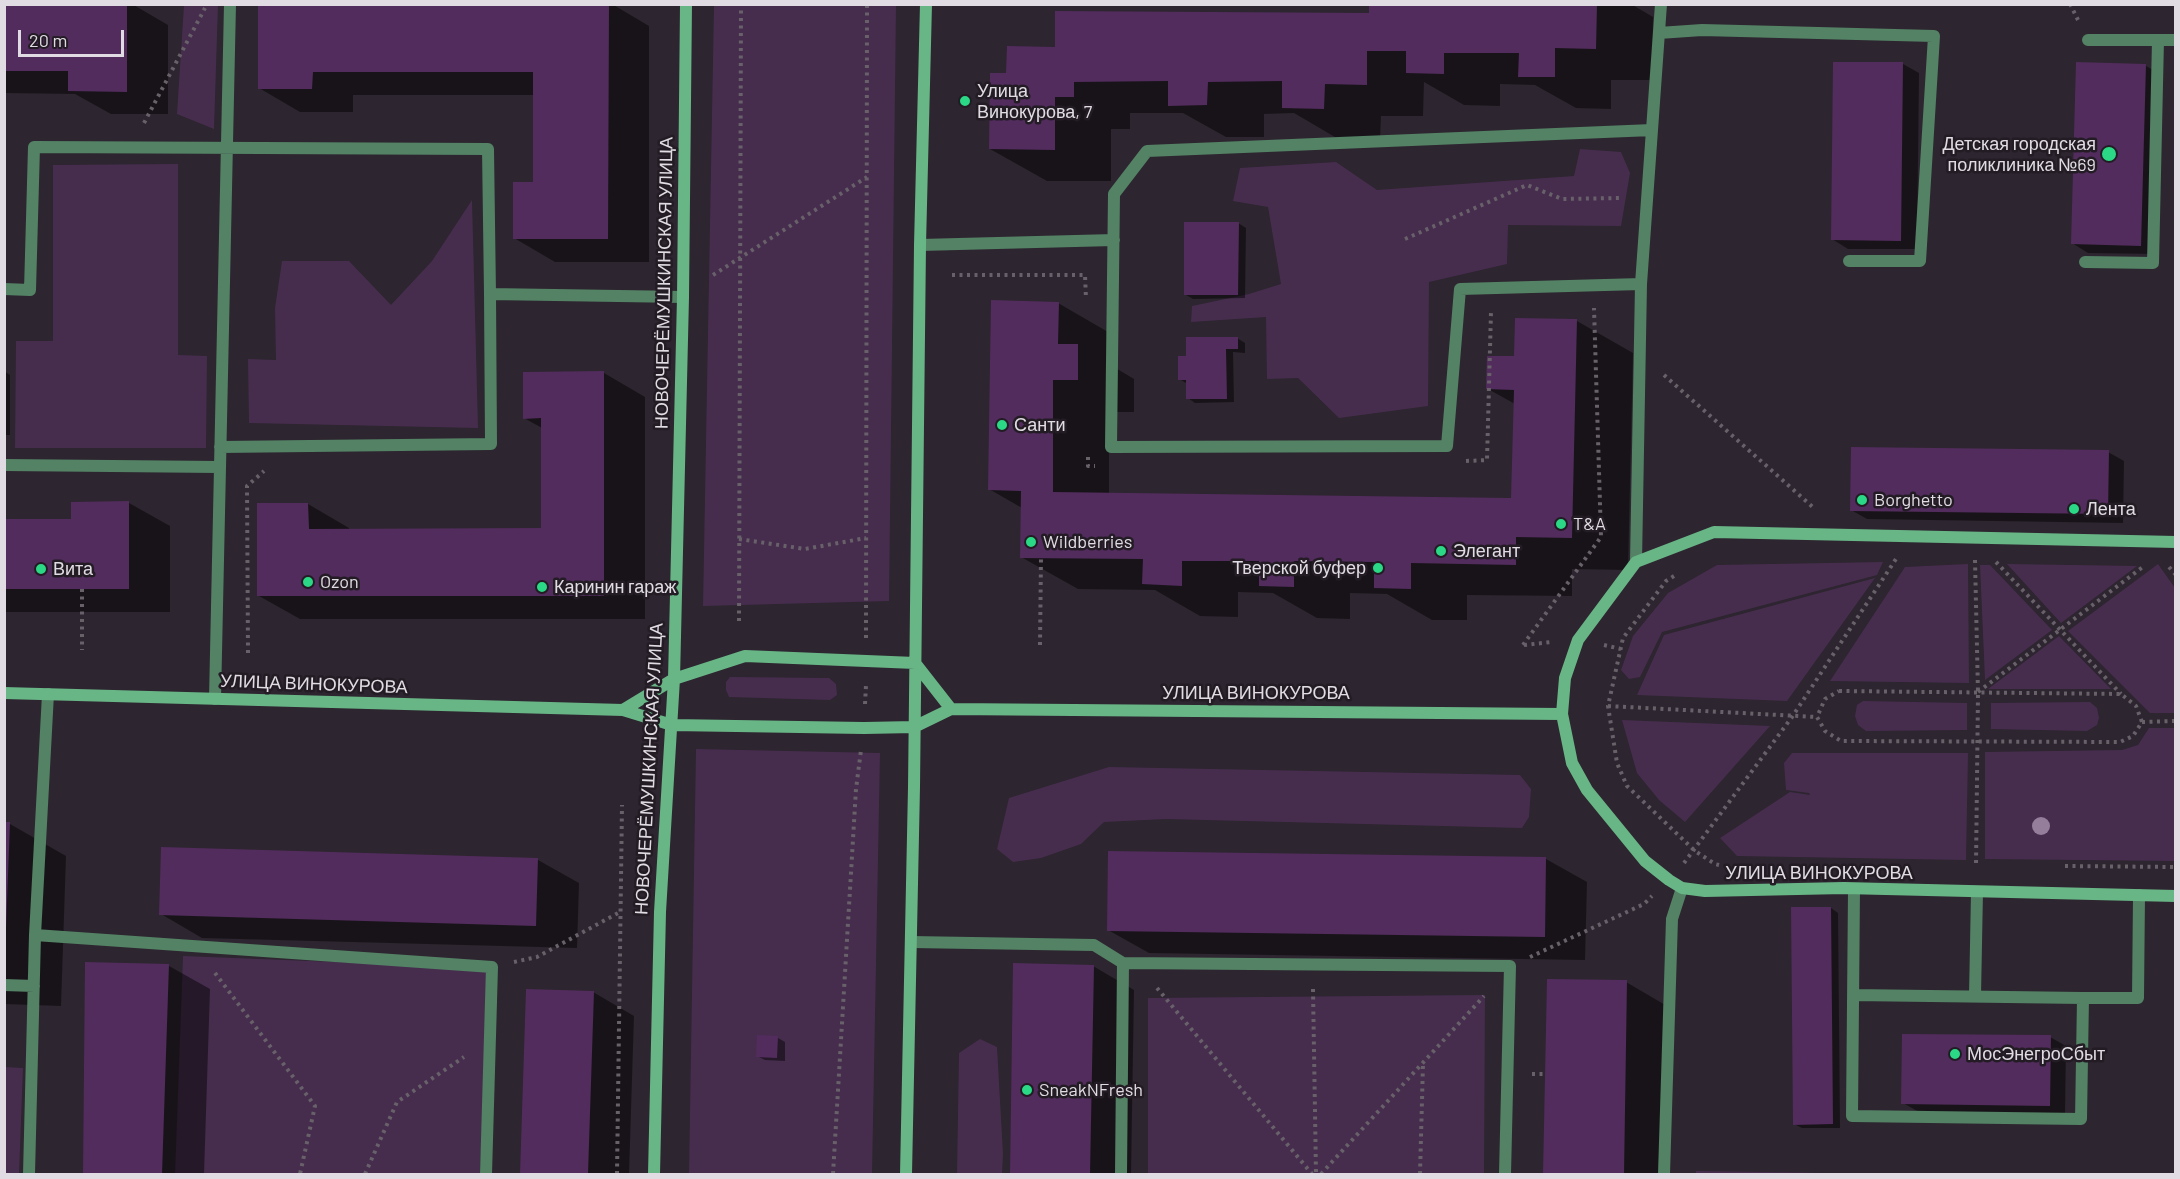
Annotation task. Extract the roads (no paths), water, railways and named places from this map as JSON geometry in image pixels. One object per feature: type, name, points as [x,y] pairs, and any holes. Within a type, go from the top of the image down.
[{"type":"street","name":"НОВОЧЕРЁМУШКИНСКАЯ УЛИЦА","points":[[654,1174],[664,824],[674,679],[683,297],[686,4]]},
{"type":"street","points":[[906,1174],[920,245],[926,4]]},
{"type":"street","points":[[1636,562],[1714,532],[2175,542]]},
{"type":"street","name":"УЛИЦА ВИНОКУРОВА","points":[[1636,562],[1578,640],[1565,678],[1562,714],[1572,763],[1587,790],[1646,861],[1669,880],[1682,888],[1705,891],[1854,890],[2175,896]]},
{"type":"street","points":[[623,710],[674,679],[745,656],[915,663],[951,709]]},
{"type":"street","name":"УЛИЦА ВИНОКУРОВА","points":[[4,693],[623,710],[672,725],[864,728],[914,727],[951,709],[1562,714]]},
{"type":"lane","points":[[215,699],[230,4]]},
{"type":"lane","points":[[1636,562],[1641,284],[1661,4]]},
{"type":"lane","points":[[1659,33],[1702,30],[1934,36],[1920,261],[1849,261]]},
{"type":"lane","points":[[2088,40],[2175,40]]},
{"type":"lane","points":[[2085,262],[2153,263],[2158,40]]},
{"type":"lane","points":[[1641,284],[1460,289],[1447,446],[1111,447],[1114,194],[1148,152],[1652,130]]},
{"type":"lane","points":[[4,289],[30,290],[34,147],[488,149],[491,444],[220,447]]},
{"type":"lane","points":[[920,245],[1114,240]]},
{"type":"lane","points":[[490,294],[683,297]]},
{"type":"lane","points":[[4,465],[219,467]]},
{"type":"lane","points":[[29,1174],[35,935],[48,694]]},
{"type":"lane","points":[[1664,1174],[1672,919],[1682,888]]},
{"type":"lane","points":[[1854,890],[1852,1116],[2081,1119],[2083,998]]},
{"type":"lane","points":[[1975,996],[1977,892]]},
{"type":"lane","points":[[1853,995],[2138,999],[2139,895]]},
{"type":"lane","points":[[35,935],[492,967],[486,1174]]},
{"type":"lane","points":[[911,942],[1094,945],[1123,963],[1510,966],[1505,1174]]},
{"type":"lane","points":[[1121,1174],[1123,963]]},
{"type":"lane","points":[[4,985],[34,986]]},
{"type":"place","name":"Улица Винокурова, 7","points":[[965,101]]},
{"type":"place","name":"Детская городская поликлиника №69","points":[[2109,154]]},
{"type":"place","name":"Санти","points":[[1002,425]]},
{"type":"place","name":"Borghetto","points":[[1862,500]]},
{"type":"place","name":"Лента","points":[[2074,509]]},
{"type":"place","name":"T&A","points":[[1561,524]]},
{"type":"place","name":"Wildberries","points":[[1031,542]]},
{"type":"place","name":"Элегант","points":[[1441,551]]},
{"type":"place","name":"Тверской буфер","points":[[1378,568]]},
{"type":"place","name":"Вита","points":[[41,569]]},
{"type":"place","name":"Ozon","points":[[308,582]]},
{"type":"place","name":"Каринин гараж","points":[[542,587]]},
{"type":"place","name":"МосЭнегроСбыт","points":[[1955,1054]]},
{"type":"place","name":"SneakNFresh","points":[[1027,1090]]}]
